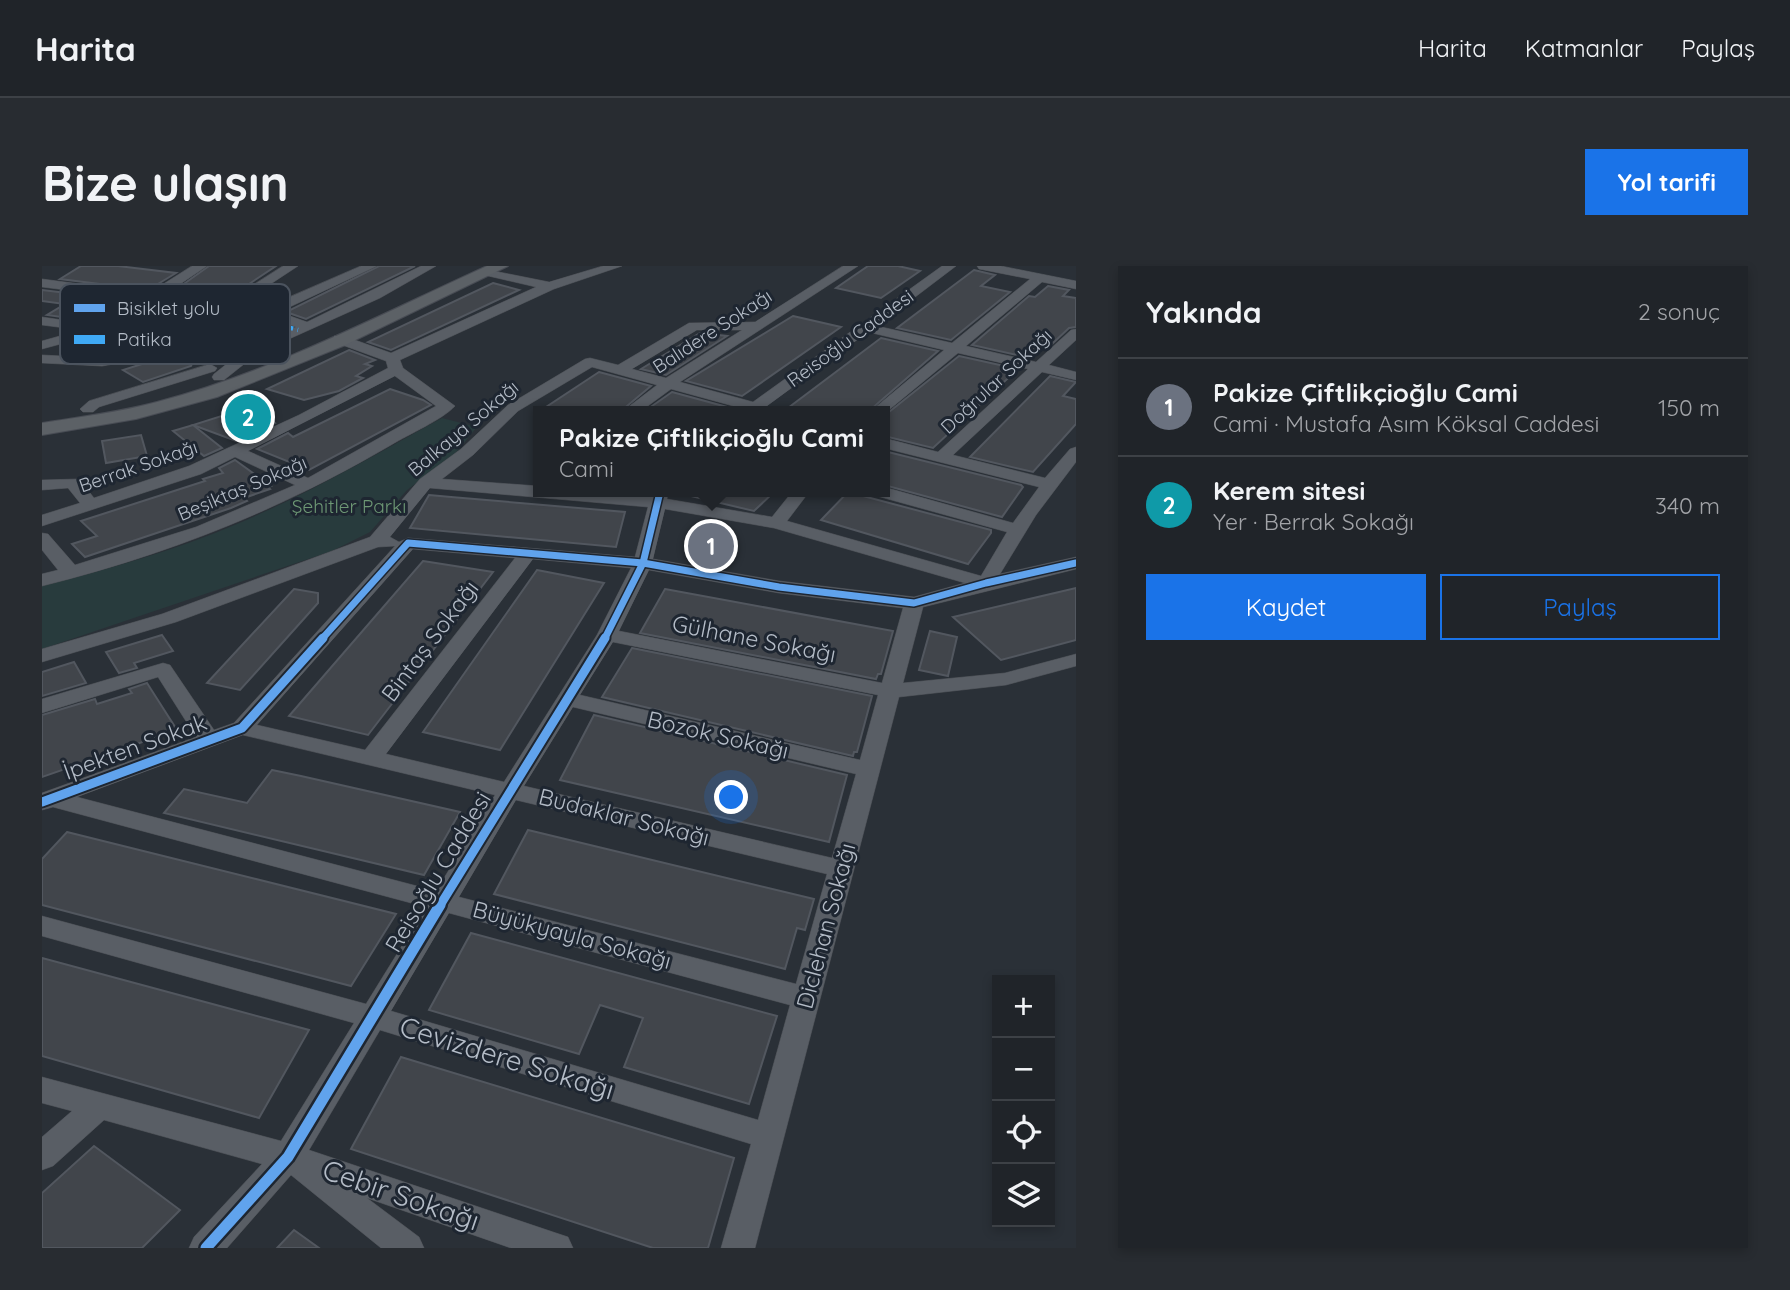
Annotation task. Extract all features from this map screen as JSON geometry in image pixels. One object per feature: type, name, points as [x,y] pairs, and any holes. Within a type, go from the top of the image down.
[{"type":"main road","points":[[290,361],[488,268]]},
{"type":"main road","points":[[290,346],[488,268]]},
{"type":"main road","points":[[42,416],[130,403],[238,364]]},
{"type":"main road","points":[[42,429],[125,416],[169,405],[282,364]]},
{"type":"street","points":[[176,266],[199,267]]},
{"type":"street","points":[[264,284],[292,266]]},
{"type":"street","points":[[290,302],[371,266]]},
{"type":"street","points":[[290,332],[354,305],[430,266]]},
{"type":"street","points":[[394,364],[549,286],[616,266]]},
{"type":"street","name":"Balıdere Sokağı","points":[[638,406],[669,383],[852,266]]},
{"type":"street","name":"Reisoğlu Caddesi","points":[[763,406],[865,327],[950,266]]},
{"type":"street","points":[[983,266],[1076,285]]},
{"type":"street","points":[[1055,281],[1059,266]]},
{"type":"street","points":[[171,284],[199,267]]},
{"type":"street","points":[[488,268],[549,286]]},
{"type":"street","points":[[353,274],[392,286]]},
{"type":"street","points":[[885,406],[952,347],[1039,278]]},
{"type":"street","points":[[42,283],[60,285]]},
{"type":"street","points":[[311,292],[354,305]]},
{"type":"street","points":[[290,320],[307,326]]},
{"type":"street","points":[[42,321],[60,323]]},
{"type":"street","points":[[620,370],[694,326],[758,326]]},
{"type":"street","points":[[865,327],[1076,376]]},
{"type":"street","name":"Doğrular Sokağı","points":[[942,457],[1076,333]]},
{"type":"street","points":[[339,339],[394,364],[447,406]]},
{"type":"street","points":[[42,345],[60,340]]},
{"type":"street","name":"Balkaya Sokağı","points":[[376,541],[426,483],[467,452],[513,408],[590,362],[620,370]]},
{"type":"street","points":[[214,372],[230,364]]},
{"type":"street","name":"Berrak Sokağı","points":[[42,521],[195,470],[394,364]]},
{"type":"street","points":[[620,370],[745,406]]},
{"type":"street","name":"Beşiktaş Sokağı","points":[[42,580],[199,531],[308,484],[447,406]]},
{"type":"street","points":[[890,444],[1047,484]]},
{"type":"street","points":[[235,451],[308,484]]},
{"type":"street","points":[[986,583],[1016,529],[1047,484],[1076,452]]},
{"type":"street","points":[[520,489],[533,481]]},
{"type":"street","points":[[42,485],[73,483],[91,505]]},
{"type":"street","points":[[426,483],[533,490]]},
{"type":"street","points":[[890,494],[1016,529]]},
{"type":"street","points":[[659,497],[776,523],[986,583]]},
{"type":"street","name":"Reisoğlu Caddesi","points":[[206,1248],[288,1157],[607,635],[643,563],[659,497]]},
{"type":"street","points":[[776,523],[797,497]]},
{"type":"street","points":[[42,538],[71,573]]},
{"type":"street","points":[[42,656],[169,618],[376,541],[643,563],[779,587],[915,603],[986,583],[1076,563]]},
{"type":"street","points":[[242,728],[408,543]]},
{"type":"street","name":"Bintaş Sokağı","points":[[371,758],[528,553]]},
{"type":"street","name":"Diclehan Sokağı","points":[[738,1248],[915,603]]},
{"type":"street","name":"Gülhane Sokağı","points":[[607,635],[891,691],[1006,679],[1076,660]]},
{"type":"street","points":[[42,706],[163,669],[209,740]]},
{"type":"street","name":"Bozok Sokağı","points":[[567,699],[869,770]]},
{"type":"street","name":"İpekten Sokak","points":[[48,800],[242,728]]},
{"type":"street","name":"Budaklar Sokağı","points":[[242,728],[842,869]]},
{"type":"street","name":"Büyükyayla Sokağı","points":[[48,800],[444,900],[806,998]]},
{"type":"street","name":"Cevizdere Sokağı","points":[[42,926],[373,1017],[768,1136]]},
{"type":"street","name":"Cebir Sokağı","points":[[42,1090],[288,1157],[556,1248]]},
{"type":"street","points":[[42,1156],[97,1105]]},
{"type":"street","points":[[288,1157],[407,1248]]},
{"type":"green space","name":"Şehitler Parkı","points":[[442,418],[477,427],[454,455],[407,490],[370,532],[332,551],[42,649],[42,586],[165,551],[237,524],[315,487]]},
{"type":"building","points":[[81,266],[118,266],[176,273],[158,284],[100,284],[60,279]]},
{"type":"building","points":[[209,266],[276,266],[249,284],[184,284]]},
{"type":"building","points":[[379,266],[415,266],[306,319],[290,313],[290,310]]},
{"type":"building","points":[[868,266],[898,266],[920,271],[881,298],[836,288]]},
{"type":"building","points":[[974,270],[995,275],[981,286],[1010,292],[951,340],[897,328]]},
{"type":"building","points":[[493,283],[519,290],[391,350],[368,342]]},
{"type":"building","points":[[1048,286],[1069,290],[1063,296],[1076,298],[1076,327],[1069,328],[1052,344],[1049,340],[1030,358],[972,345],[1029,296],[1035,297]]},
{"type":"building","points":[[42,290],[60,292],[60,303],[42,301]]},
{"type":"building","points":[[60,307],[60,317],[47,315]]},
{"type":"building","points":[[793,316],[841,327],[742,396],[686,381]]},
{"type":"building","points":[[700,333],[727,336],[666,375],[641,369]]},
{"type":"building","points":[[881,338],[938,351],[875,406],[791,406]]},
{"type":"building","points":[[349,350],[375,360],[365,364],[372,366],[356,376],[363,378],[339,391],[304,400],[267,389]]},
{"type":"building","points":[[959,356],[1018,369],[933,448],[890,437],[890,411]]},
{"type":"building","points":[[142,364],[192,364],[143,382],[123,370]]},
{"type":"building","points":[[599,372],[651,386],[627,406],[548,406]]},
{"type":"building","points":[[1050,376],[1076,382],[1063,396],[1076,399],[1076,424],[1033,472],[970,457]]},
{"type":"building","points":[[390,389],[431,405],[309,470],[257,449],[288,433],[293,437]]},
{"type":"building","points":[[672,392],[723,406],[652,406]]},
{"type":"building","points":[[253,406],[275,423],[236,441],[193,425]]},
{"type":"building","points":[[193,425],[222,448],[204,456],[173,431]]},
{"type":"building","points":[[141,435],[147,456],[106,463],[102,441]]},
{"type":"building","points":[[890,452],[1021,485],[1023,487],[1002,517],[890,487]]},
{"type":"building","points":[[235,460],[271,486],[268,487],[270,489],[244,498],[247,501],[231,508],[85,557],[72,544],[97,536],[81,521],[205,481],[203,479],[223,473],[219,468]]},
{"type":"building","points":[[429,495],[625,512],[616,547],[410,528]]},
{"type":"building","points":[[695,497],[769,497],[754,511]]},
{"type":"building","points":[[843,497],[867,497],[991,530],[991,533],[968,564],[821,520]]},
{"type":"building","points":[[689,532],[733,535],[733,560],[687,557]]},
{"type":"building","points":[[423,561],[493,572],[368,735],[289,716]]},
{"type":"building","points":[[537,570],[604,583],[500,750],[423,732]]},
{"type":"building","points":[[1076,588],[1076,640],[1001,660],[953,617]]},
{"type":"building","points":[[294,589],[318,593],[318,603],[240,690],[207,683]]},
{"type":"building","points":[[665,589],[893,631],[881,674],[878,674],[876,679],[640,633]]},
{"type":"building","points":[[930,631],[957,637],[948,676],[919,670]]},
{"type":"building","points":[[162,635],[173,651],[134,663],[137,668],[119,673],[106,652]]},
{"type":"building","points":[[632,648],[872,696],[857,752],[854,752],[853,756],[602,697]]},
{"type":"building","points":[[74,662],[86,683],[42,696],[42,672]]},
{"type":"building","points":[[147,683],[177,730],[42,777],[42,715],[95,699],[97,704],[132,693],[129,689]]},
{"type":"building","points":[[594,715],[847,775],[829,842],[560,780]]},
{"type":"building","points":[[272,770],[460,812],[424,875],[164,813],[184,789],[247,803]]},
{"type":"building","points":[[528,830],[814,899],[805,930],[797,928],[785,969],[494,894]]},
{"type":"building","points":[[67,832],[396,914],[351,986],[42,905],[42,859]]},
{"type":"building","points":[[471,933],[777,1016],[749,1104],[624,1067],[643,1018],[600,1005],[579,1054],[429,1010]]},
{"type":"building","points":[[42,958],[309,1030],[259,1118],[42,1056]]},
{"type":"building","points":[[401,1057],[734,1158],[708,1248],[653,1248],[351,1149]]},
{"type":"building","points":[[94,1146],[180,1210],[142,1248],[42,1248],[42,1193]]},
{"type":"building","points":[[294,1230],[319,1248],[277,1248]]},
{"type":"marked path","points":[[290,328],[298,330]]},
{"type":"cycle path","points":[[206,1248],[288,1157],[607,635],[643,563],[659,497]]},
{"type":"cycle path","points":[[42,802],[242,728],[408,543],[643,563],[779,587],[914,603],[986,583],[1076,563]]},
{"type":"place","name":"Kerem sitesi","points":[[248,417]]},
{"type":"place","name":"Pakize Çiftlikçioğlu Cami","points":[[711,546]]}]
